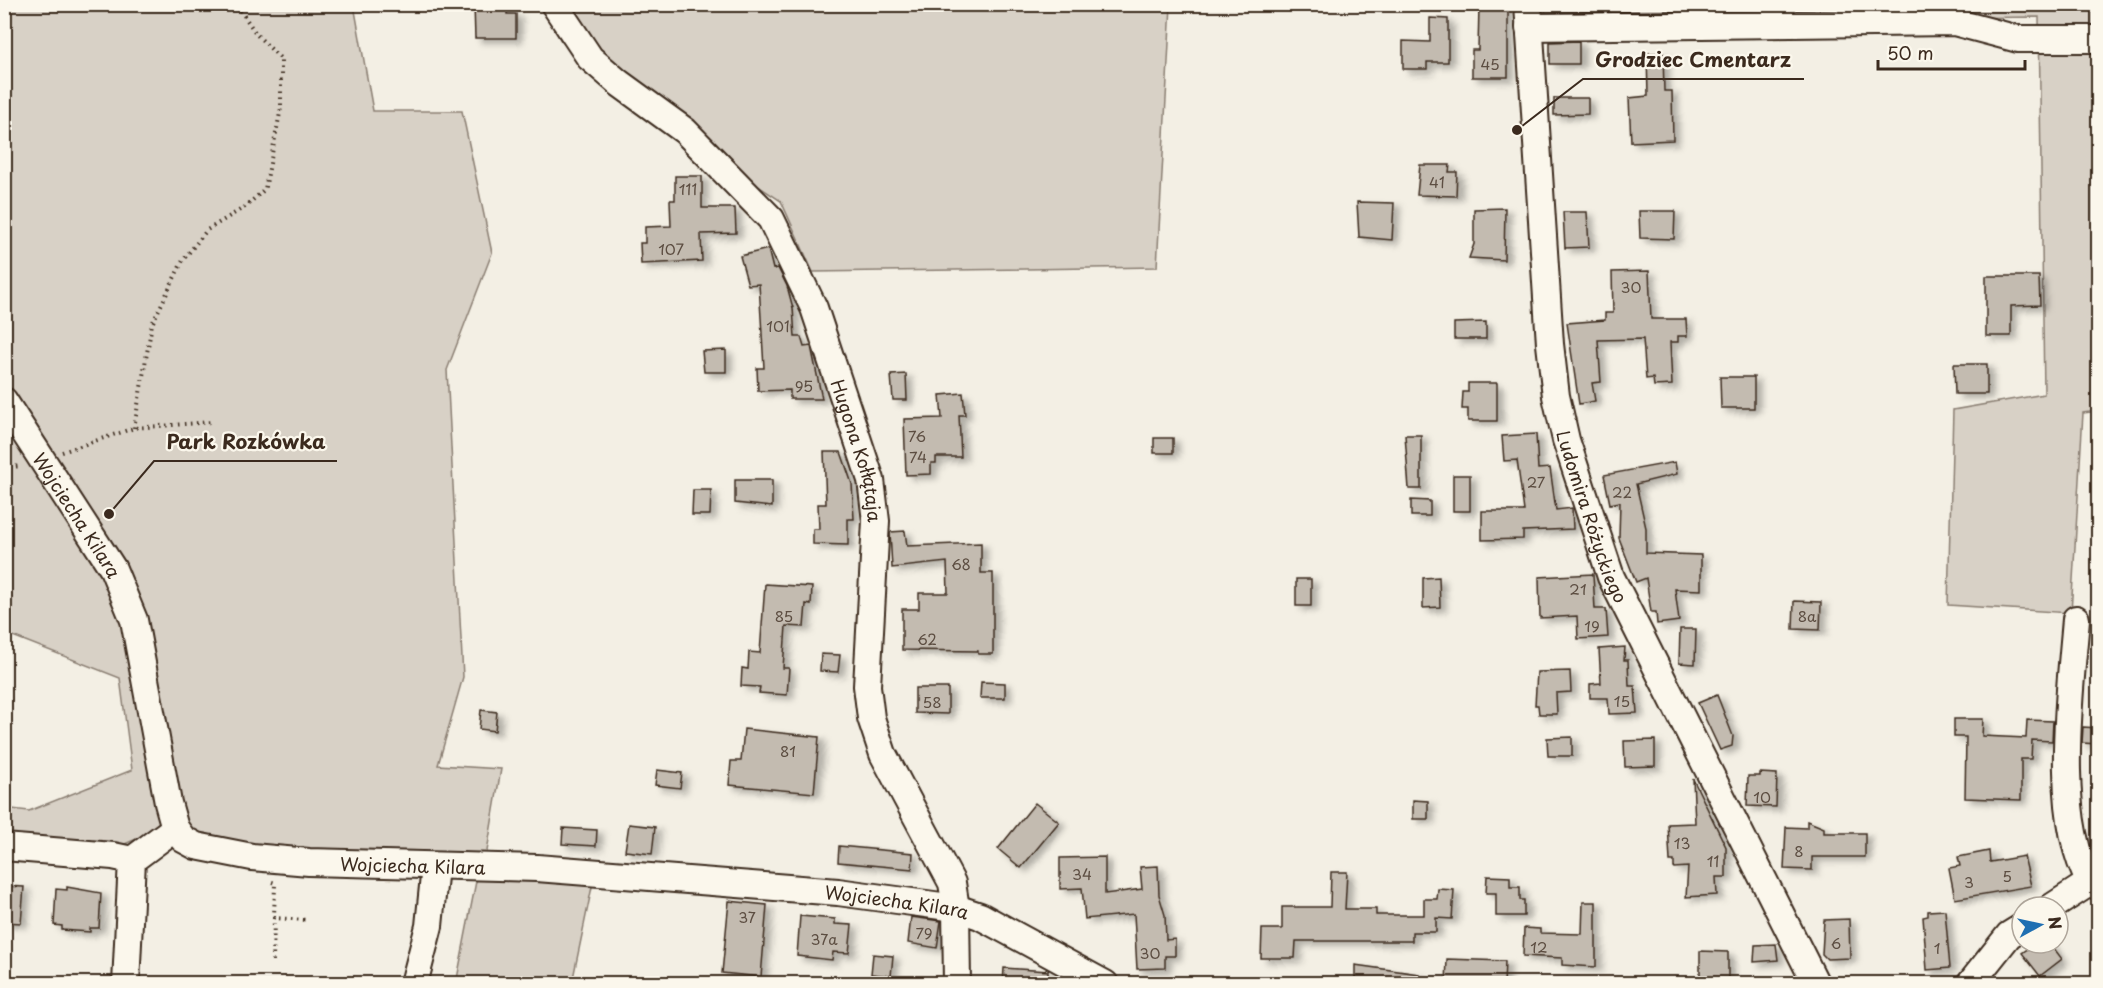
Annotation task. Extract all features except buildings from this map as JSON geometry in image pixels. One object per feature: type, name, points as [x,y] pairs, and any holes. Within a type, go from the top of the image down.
[{"type":"street","name":"Hugona Kołłątaja","points":[[554,4],[590,58],[619,83],[685,130],[771,219],[799,271],[814,308],[871,480],[876,521],[867,686],[871,718],[883,754],[952,883],[956,908],[957,984]]},
{"type":"street","points":[[1528,16],[1954,22],[2018,39],[2098,39]]},
{"type":"street","name":"Ludomira Różyckiego","points":[[1528,16],[1550,344],[1556,396],[1566,440],[1611,578],[1816,984]]},
{"type":"street","name":"Wojciecha Kilara","points":[[4,401],[34,463],[113,569],[126,595],[134,620],[162,773],[175,828],[183,839],[196,846],[252,857],[435,866],[537,868],[792,888],[956,908],[980,916],[1105,984]]},
{"type":"street","points":[[2070,895],[2095,879],[2081,864],[2076,847],[2068,789],[2068,714],[2076,619]]},
{"type":"street","points":[[4,847],[113,856],[132,860],[175,828]]},
{"type":"street","points":[[126,984],[132,860]]},
{"type":"street","points":[[414,984],[429,926],[435,866]]},
{"type":"street","points":[[1970,984],[2010,935]]},
{"type":"path","points":[[134,428],[152,324],[183,260],[207,230],[245,207],[265,189],[281,108],[281,59],[257,35],[240,10],[212,10],[201,4]]},
{"type":"path","points":[[4,468],[34,463],[134,428],[211,422]]},
{"type":"path","points":[[267,881],[275,883],[273,961]]},
{"type":"path","points":[[274,918],[307,920]]},
{"type":"shaded area","points":[[5,5],[354,5],[373,111],[462,111],[492,253],[447,370],[463,677],[438,765],[501,769],[486,857],[337,858],[150,833],[118,847],[69,839],[5,835],[4,808],[29,811],[132,770],[120,678],[5,633]]},
{"type":"shaded area","points":[[541,5],[1171,5],[1157,267],[813,272],[781,201],[636,106],[561,41]]},
{"type":"shaded area","points":[[1545,5],[2098,5],[2098,411],[2083,413],[2071,613],[1948,605],[1953,410],[2044,394],[2039,17],[1546,22]]},
{"type":"shaded area","points":[[477,876],[593,882],[572,983],[456,984]]},
{"type":"place","name":"Grodziec Cmentarz","points":[[1517,130]]},
{"type":"place","name":"Park Rozkówka","points":[[109,514]]}]
